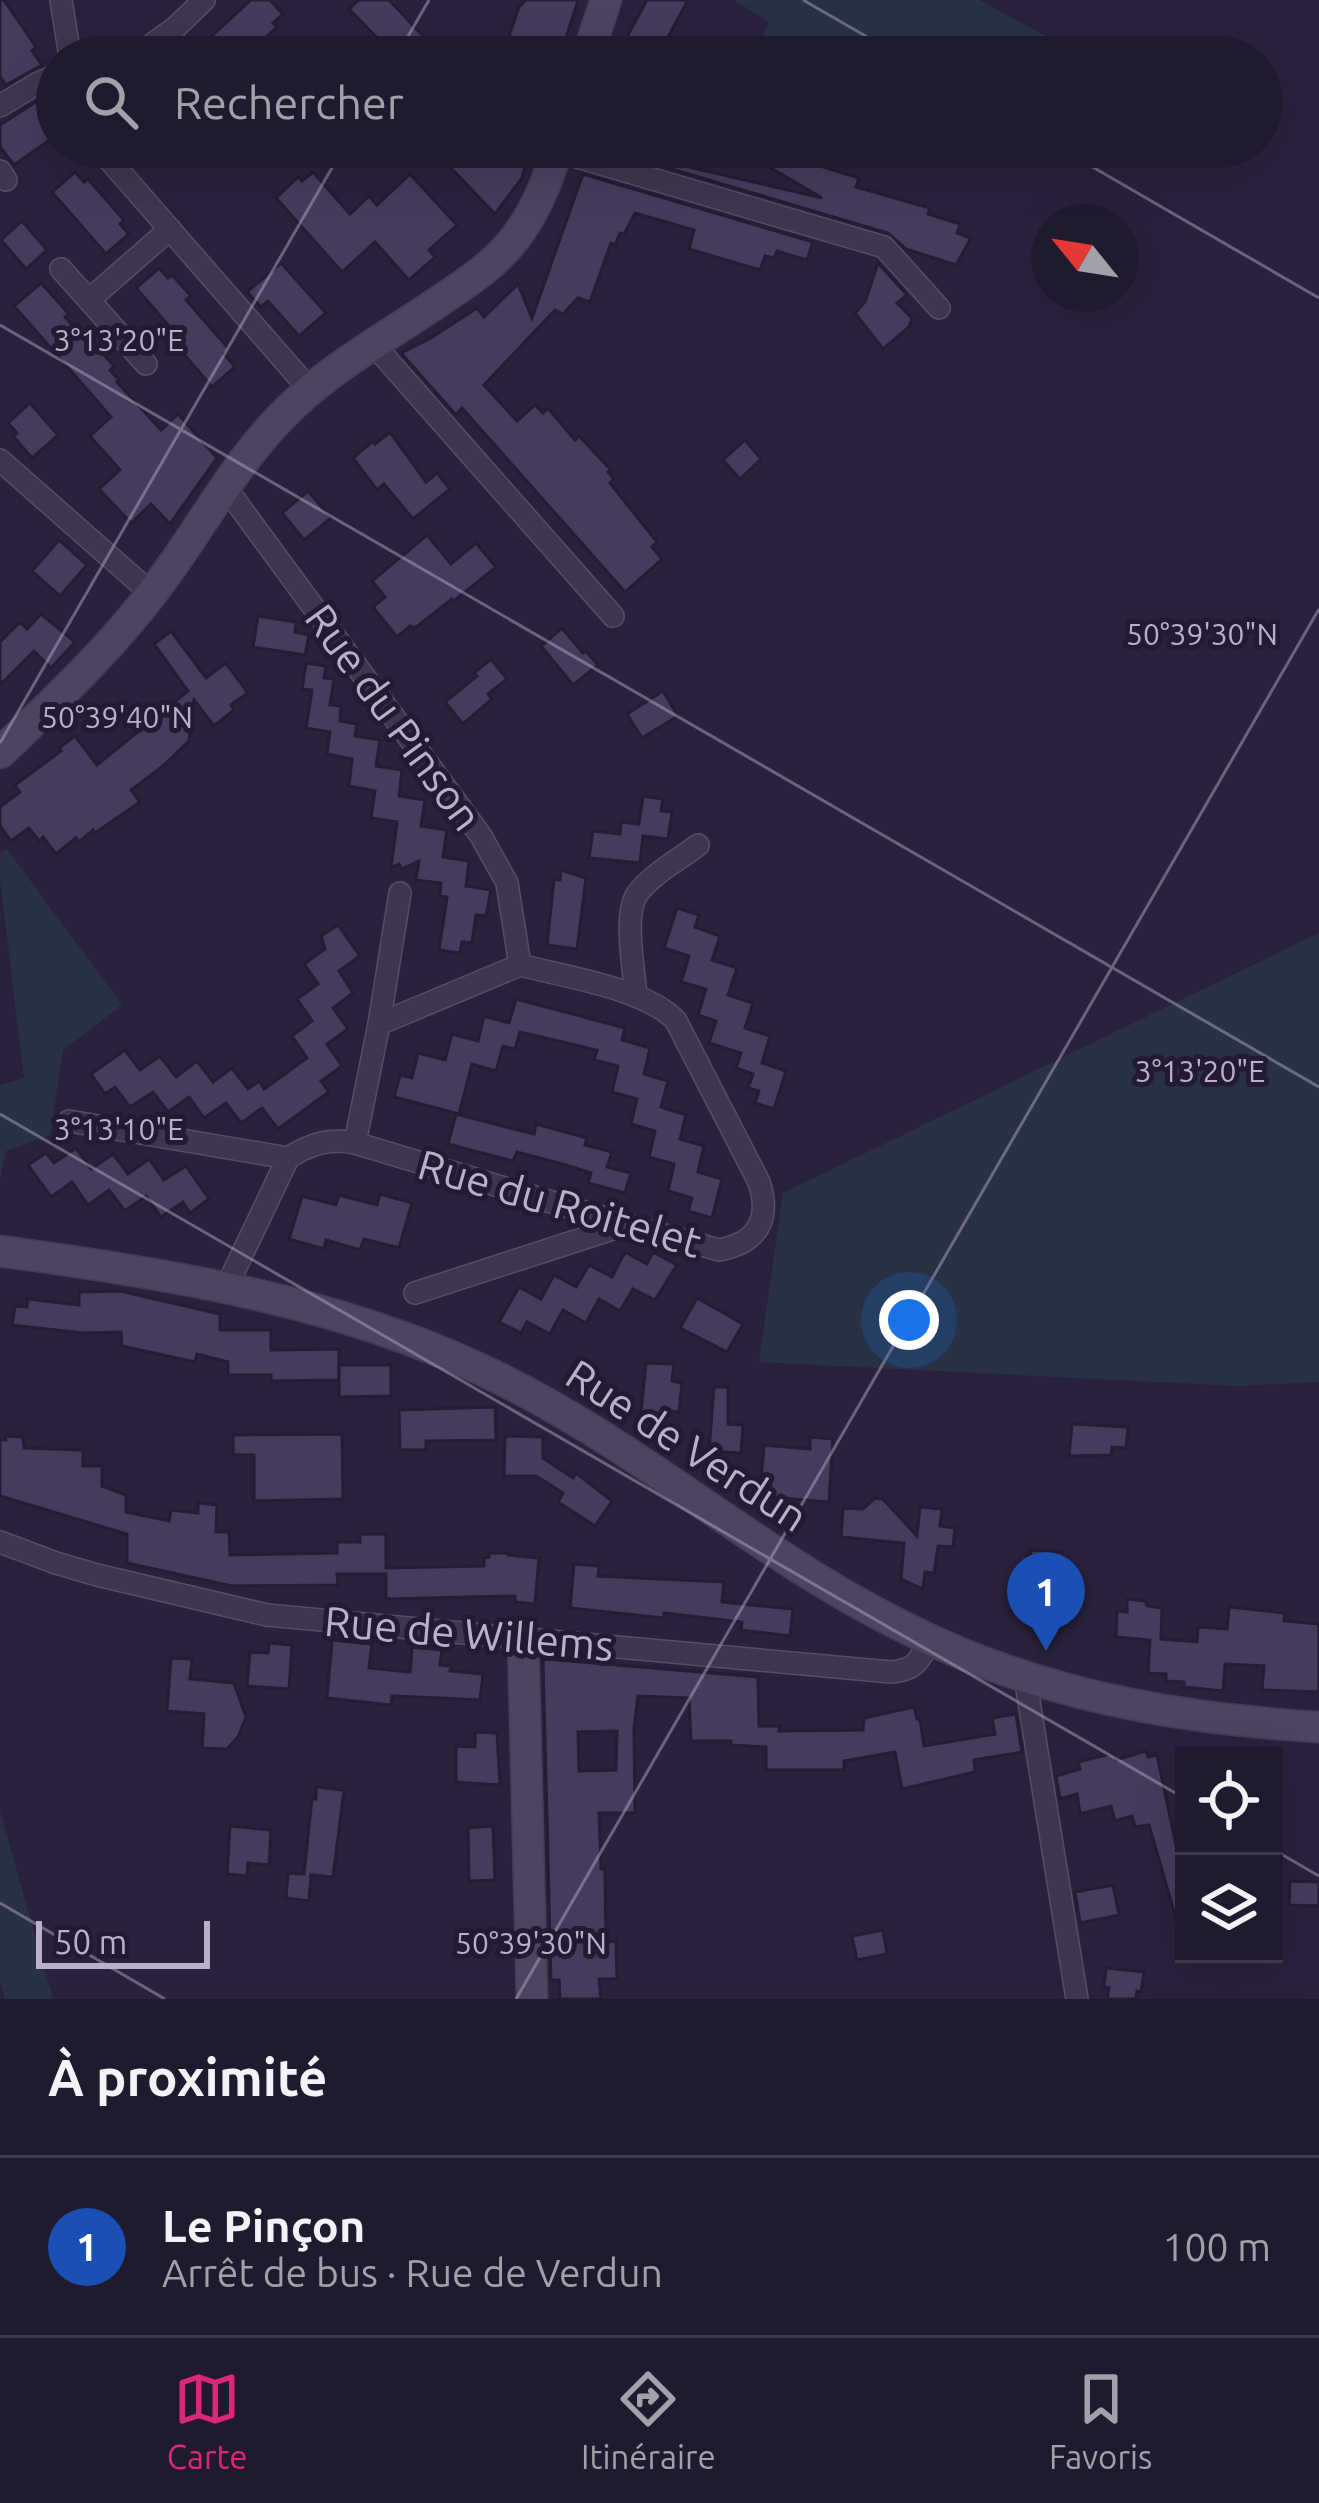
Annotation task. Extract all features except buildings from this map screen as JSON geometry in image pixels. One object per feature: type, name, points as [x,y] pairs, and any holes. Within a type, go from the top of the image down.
[{"type":"main road","points":[[594,36],[606,0]]},
{"type":"main road","points":[[0,753],[85,671],[152,594],[261,439],[310,389],[482,272],[532,213],[550,168]]},
{"type":"main road","name":"Rue de Verdun","points":[[0,1251],[226,1288],[405,1337],[522,1389],[792,1563],[931,1639],[1025,1677],[1115,1700],[1212,1718],[1319,1726]]},
{"type":"main road","points":[[523,1637],[532,1999]]},
{"type":"street","points":[[61,0],[67,36]]},
{"type":"street","points":[[164,36],[204,0]]},
{"type":"street","points":[[0,106],[36,83]]},
{"type":"street","points":[[116,168],[310,389]]},
{"type":"street","points":[[621,168],[884,248],[939,308]]},
{"type":"street","points":[[89,300],[170,230]]},
{"type":"street","points":[[62,269],[146,364]]},
{"type":"street","points":[[374,345],[613,616]]},
{"type":"street","points":[[0,460],[152,594]]},
{"type":"street","name":"Rue du Pinson","points":[[226,488],[482,836],[507,883],[520,965]]},
{"type":"street","points":[[379,1024],[520,965],[636,996],[628,919],[632,902],[639,890],[698,845]]},
{"type":"street","points":[[355,1142],[400,893]]},
{"type":"street","name":"Rue du Roitelet","points":[[69,1121],[288,1158],[327,1140],[355,1142],[719,1250],[743,1243],[760,1225],[764,1212],[759,1182],[676,1021],[666,1010],[636,996]]},
{"type":"street","points":[[226,1288],[288,1158]]},
{"type":"street","points":[[415,1293],[625,1225]]},
{"type":"street","name":"Rue de Willems","points":[[0,1542],[97,1575],[237,1610],[289,1617],[891,1672],[917,1663],[931,1639]]},
{"type":"street","points":[[1025,1677],[1077,1999]]},
{"type":"shaded area","points":[[734,0],[980,0],[1045,36],[765,36],[769,22]]},
{"type":"shaded area","points":[[7,849],[122,1005],[63,1050],[50,1135],[6,1151],[0,1180],[0,1085],[24,1078],[0,879],[0,853]]},
{"type":"shaded area","points":[[1319,933],[1319,1382],[1238,1386],[759,1362],[783,1193]]},
{"type":"shaded area","points":[[0,1811],[53,1999],[5,1999],[0,1980]]},
{"type":"place","name":"Le Pinçon","points":[[1046,1651]]}]
